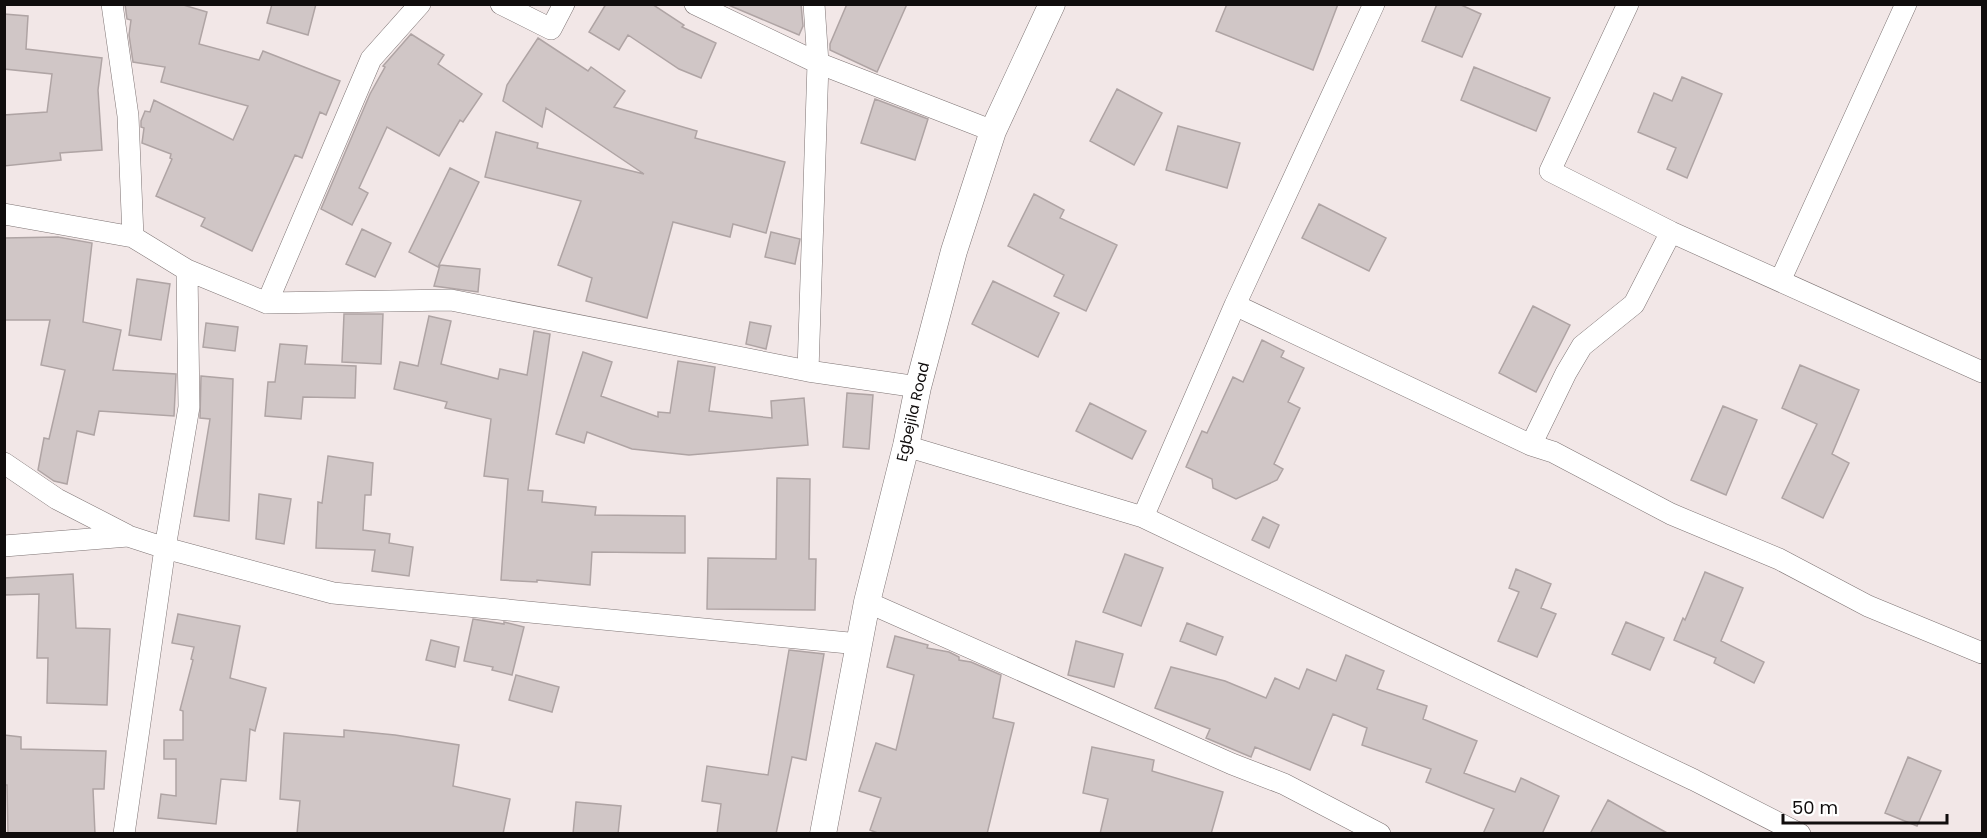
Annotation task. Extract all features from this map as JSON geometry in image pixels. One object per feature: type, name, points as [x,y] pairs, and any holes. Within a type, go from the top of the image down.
[{"type":"street","points":[[112,4],[128,116],[133,237]]},
{"type":"street","points":[[267,303],[371,58],[420,4]]},
{"type":"street","points":[[501,4],[551,29],[564,4]]},
{"type":"street","points":[[695,4],[818,63],[993,131]]},
{"type":"street","points":[[808,371],[818,63],[814,4]]},
{"type":"street","name":"Egbejila Road","points":[[823,834],[867,602],[906,446],[918,387],[954,251],[993,131],[1052,4]]},
{"type":"street","points":[[1143,517],[1235,305],[1374,4]]},
{"type":"street","points":[[1628,4],[1550,171],[1671,232],[1982,369]]},
{"type":"street","points":[[1780,281],[1906,4]]},
{"type":"street","points":[[4,214],[133,237],[187,270],[267,303],[451,300],[808,371],[918,387]]},
{"type":"street","points":[[1531,445],[1566,373],[1582,346],[1634,304],[1671,232]]},
{"type":"street","points":[[124,834],[165,548],[189,407],[187,270]]},
{"type":"street","points":[[1235,305],[1531,445],[1553,452],[1671,514],[1779,559],[1868,606],[1983,653]]},
{"type":"street","points":[[906,446],[1143,517],[1694,780],[1800,834]]},
{"type":"street","points":[[4,463],[57,499],[128,536],[333,593],[859,644]]},
{"type":"street","points":[[4,546],[128,536]]},
{"type":"street","points":[[867,602],[1232,764],[1284,784],[1380,834]]},
{"type":"building","points":[[125,4],[180,4],[207,12],[199,44],[259,60],[263,51],[340,81],[326,115],[320,112],[302,158],[295,155],[252,251],[201,226],[205,218],[156,196],[172,159],[171,154],[142,143],[144,128],[141,127],[145,111],[150,112],[154,100],[233,140],[248,106],[161,82],[165,67],[133,62],[129,35],[131,20],[127,19]]},
{"type":"building","points":[[272,4],[316,4],[308,35],[267,23]]},
{"type":"building","points":[[606,4],[652,4],[684,25],[682,27],[716,43],[701,78],[679,69],[628,35],[619,50],[589,32]]},
{"type":"building","points":[[726,4],[801,4],[803,26],[799,35]]},
{"type":"building","points":[[847,4],[907,4],[877,72],[830,50],[830,44]]},
{"type":"building","points":[[1227,4],[1338,4],[1313,70],[1216,31]]},
{"type":"building","points":[[1437,4],[1459,4],[1481,14],[1462,57],[1422,41]]},
{"type":"building","points":[[4,14],[28,16],[26,49],[102,58],[98,90],[102,150],[60,153],[61,160],[4,166],[4,115],[47,112],[52,74],[4,69]]},
{"type":"building","points":[[411,34],[444,55],[438,64],[482,94],[463,122],[460,120],[439,156],[387,127],[359,188],[368,193],[352,225],[321,209],[370,94],[385,67],[383,66]]},
{"type":"building","points":[[538,38],[588,71],[591,67],[625,91],[614,107],[697,131],[695,138],[785,162],[766,233],[733,224],[730,237],[673,222],[647,318],[586,301],[592,278],[558,265],[581,201],[485,177],[496,132],[538,143],[537,148],[644,174],[546,108],[542,127],[503,101],[507,85]]},
{"type":"building","points":[[1474,67],[1550,98],[1536,131],[1461,100]]},
{"type":"building","points":[[1682,77],[1722,94],[1687,178],[1667,169],[1676,148],[1638,132],[1654,93],[1672,101]]},
{"type":"building","points":[[1117,89],[1162,113],[1134,165],[1090,141]]},
{"type":"building","points":[[875,99],[928,119],[915,160],[861,143]]},
{"type":"building","points":[[1178,126],[1240,143],[1227,188],[1166,170]]},
{"type":"building","points":[[450,168],[479,182],[438,267],[409,252]]},
{"type":"building","points":[[1034,194],[1064,210],[1060,218],[1117,245],[1086,311],[1054,296],[1064,275],[1008,246]]},
{"type":"building","points":[[1319,204],[1386,238],[1369,271],[1302,238]]},
{"type":"building","points":[[362,229],[391,243],[375,277],[346,264]]},
{"type":"building","points":[[771,232],[800,239],[795,264],[765,257]]},
{"type":"building","points":[[58,237],[92,243],[83,322],[121,330],[113,370],[176,374],[174,416],[99,411],[94,435],[77,431],[67,484],[54,481],[38,470],[44,438],[49,439],[65,370],[41,365],[50,320],[4,320],[4,238]]},
{"type":"building","points":[[440,265],[480,269],[478,292],[434,286]]},
{"type":"building","points":[[137,279],[170,284],[161,340],[129,335]]},
{"type":"building","points":[[993,281],[1059,313],[1038,357],[972,324]]},
{"type":"building","points":[[1533,306],[1570,325],[1536,392],[1499,373]]},
{"type":"building","points":[[344,314],[383,314],[381,364],[342,362]]},
{"type":"building","points":[[429,316],[451,321],[441,364],[498,379],[500,369],[527,375],[534,331],[550,334],[528,490],[543,491],[542,502],[596,507],[595,515],[685,516],[685,553],[592,552],[590,585],[537,580],[537,582],[501,580],[508,479],[484,476],[491,419],[445,408],[447,402],[394,389],[400,362],[418,366]]},
{"type":"building","points":[[750,322],[771,326],[766,349],[746,344]]},
{"type":"building","points":[[206,323],[238,327],[235,351],[203,347]]},
{"type":"building","points":[[1262,340],[1284,351],[1281,357],[1304,368],[1288,402],[1300,408],[1274,464],[1283,469],[1277,480],[1236,499],[1213,488],[1212,479],[1186,467],[1202,431],[1207,433],[1233,377],[1243,382]]},
{"type":"building","points":[[280,344],[307,346],[305,364],[356,366],[355,398],[303,397],[301,419],[265,416],[268,382],[275,382]]},
{"type":"building","points":[[583,352],[612,362],[601,396],[658,417],[658,412],[670,413],[678,361],[715,367],[709,411],[772,418],[771,401],[804,398],[808,445],[689,455],[632,449],[587,432],[584,443],[556,434]]},
{"type":"building","points":[[1800,365],[1859,390],[1832,454],[1849,463],[1823,518],[1782,498],[1817,424],[1782,408]]},
{"type":"building","points":[[201,376],[233,379],[229,521],[194,516],[210,419],[200,418]]},
{"type":"building","points":[[847,393],[873,395],[869,449],[843,447]]},
{"type":"building","points":[[1090,403],[1146,431],[1132,459],[1076,431]]},
{"type":"building","points":[[1723,406],[1757,420],[1726,495],[1691,480]]},
{"type":"building","points":[[328,456],[373,463],[371,495],[365,495],[363,530],[390,534],[389,543],[413,547],[409,576],[372,571],[375,550],[316,548],[318,502],[322,503]]},
{"type":"building","points":[[777,478],[810,479],[809,559],[816,559],[815,610],[707,609],[708,558],[776,559]]},
{"type":"building","points":[[259,494],[291,499],[284,544],[256,539]]},
{"type":"building","points":[[1263,517],[1279,525],[1269,548],[1252,540]]},
{"type":"building","points":[[1125,554],[1163,568],[1141,626],[1103,612]]},
{"type":"building","points":[[1516,569],[1551,584],[1541,608],[1556,614],[1537,657],[1498,641],[1519,592],[1509,588]]},
{"type":"building","points":[[1705,572],[1743,588],[1721,641],[1764,662],[1754,683],[1714,663],[1716,658],[1674,640]]},
{"type":"building","points":[[73,574],[76,628],[110,629],[107,705],[47,703],[48,658],[37,658],[39,594],[4,595],[4,578]]},
{"type":"building","points":[[178,614],[240,626],[230,678],[266,688],[255,731],[250,729],[246,781],[221,779],[216,824],[158,818],[161,794],[176,796],[176,759],[164,759],[164,740],[183,740],[183,711],[180,710],[193,660],[191,659],[194,647],[172,643]]},
{"type":"building","points":[[473,619],[504,624],[504,622],[524,627],[512,675],[492,670],[493,667],[464,661]]},
{"type":"building","points":[[1626,622],[1664,638],[1650,670],[1612,654]]},
{"type":"building","points":[[1187,623],[1223,637],[1216,655],[1180,641]]},
{"type":"building","points":[[895,636],[928,645],[927,648],[949,652],[959,657],[959,660],[971,662],[1001,675],[993,718],[1014,723],[987,834],[880,834],[870,830],[881,798],[859,791],[876,743],[896,750],[914,675],[887,667]]},
{"type":"building","points":[[431,640],[459,647],[455,667],[426,660]]},
{"type":"building","points":[[1076,641],[1123,654],[1114,687],[1068,675]]},
{"type":"building","points":[[789,650],[824,654],[806,760],[792,757],[776,834],[717,834],[721,804],[702,801],[707,766],[768,775]]},
{"type":"building","points":[[1346,655],[1384,671],[1377,689],[1427,706],[1423,719],[1477,741],[1464,773],[1515,792],[1521,778],[1559,796],[1542,834],[1483,834],[1494,809],[1426,782],[1431,769],[1362,745],[1367,728],[1333,714],[1310,770],[1255,747],[1251,757],[1206,738],[1210,729],[1155,708],[1171,667],[1225,681],[1266,698],[1275,678],[1299,689],[1307,669],[1336,681]]},
{"type":"building","points":[[516,675],[559,687],[552,712],[509,700]]},
{"type":"building","points":[[344,730],[459,745],[453,786],[510,799],[503,834],[297,834],[300,801],[280,799],[284,733],[344,737]]},
{"type":"building","points":[[4,735],[21,737],[21,749],[106,751],[104,789],[93,789],[95,834],[8,834],[7,785],[4,785]]},
{"type":"building","points":[[1092,747],[1154,760],[1152,771],[1223,792],[1211,834],[1100,834],[1108,799],[1083,793]]},
{"type":"building","points":[[1908,757],[1941,771],[1917,826],[1885,813]]},
{"type":"building","points":[[1608,800],[1638,817],[1669,834],[1590,834]]},
{"type":"building","points":[[576,802],[621,806],[618,834],[573,834]]}]
